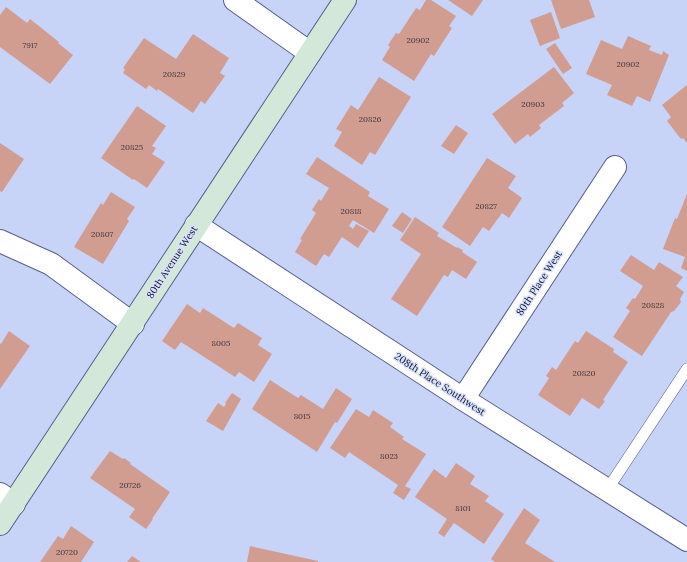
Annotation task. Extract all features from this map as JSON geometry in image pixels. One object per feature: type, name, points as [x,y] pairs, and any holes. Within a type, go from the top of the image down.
[{"type":"street","points":[[235,0],[310,53]]},
{"type":"street","name":"80th Avenue West","points":[[0,524],[7,499],[133,324],[196,225],[345,0]]},
{"type":"street","name":"80th Place West","points":[[463,399],[615,168]]},
{"type":"street","name":"208th Place Southwest","points":[[196,225],[463,399],[687,540]]},
{"type":"street","points":[[0,241],[51,264],[133,324]]},
{"type":"lane","points":[[607,490],[687,369]]},
{"type":"building","points":[[426,0],[431,0],[456,16],[449,26],[452,28],[434,56],[431,54],[414,81],[382,60],[390,47],[388,45],[396,33],[399,34],[416,8],[420,10]]},
{"type":"building","points":[[448,0],[483,0],[472,16]]},
{"type":"building","points":[[551,0],[589,0],[595,17],[561,29]]},
{"type":"building","points":[[6,7],[27,23],[30,19],[73,55],[50,84],[0,47],[0,15]]},
{"type":"building","points":[[551,12],[560,38],[540,46],[530,20]]},
{"type":"building","points":[[193,34],[229,58],[220,73],[225,76],[205,104],[201,101],[193,113],[158,89],[157,91],[149,85],[146,89],[123,73],[125,69],[123,68],[144,38],[176,59]]},
{"type":"building","points":[[628,36],[651,46],[649,50],[662,55],[663,51],[669,55],[650,102],[637,96],[632,106],[607,95],[612,85],[586,74],[601,40],[622,49]]},
{"type":"building","points":[[555,43],[572,68],[563,74],[546,49]]},
{"type":"building","points":[[554,67],[574,93],[562,103],[564,106],[539,125],[541,128],[530,137],[528,134],[515,144],[492,114]]},
{"type":"building","points":[[379,77],[411,97],[375,155],[370,152],[362,165],[334,146],[342,132],[336,129],[351,105],[358,110]]},
{"type":"building","points":[[687,85],[687,143],[683,138],[681,139],[667,121],[671,117],[662,105]]},
{"type":"building","points":[[137,106],[166,126],[152,146],[156,148],[152,154],[165,162],[147,188],[101,158]]},
{"type":"building","points":[[456,125],[468,133],[454,154],[441,146]]},
{"type":"building","points":[[0,143],[24,159],[2,192],[0,191]]},
{"type":"building","points":[[317,157],[370,192],[368,196],[389,209],[374,233],[353,220],[349,226],[353,229],[356,224],[369,231],[358,248],[342,237],[329,257],[324,254],[316,266],[295,252],[302,240],[300,239],[316,213],[312,210],[319,199],[321,201],[329,188],[306,174]]},
{"type":"building","points":[[487,158],[516,176],[508,188],[522,198],[509,218],[502,213],[489,231],[483,227],[470,246],[442,227]]},
{"type":"building","points":[[111,192],[135,207],[127,219],[129,221],[103,264],[74,247],[101,203],[103,205]]},
{"type":"building","points":[[687,194],[687,271],[681,268],[685,257],[663,249],[675,218],[677,219]]},
{"type":"building","points":[[402,212],[412,219],[403,233],[392,226]]},
{"type":"building","points":[[415,217],[439,233],[437,236],[463,250],[462,252],[477,262],[466,279],[452,270],[448,277],[444,275],[417,316],[391,299],[421,254],[400,240]]},
{"type":"building","points":[[631,255],[654,270],[659,262],[683,277],[676,286],[684,292],[680,299],[681,302],[674,311],[671,312],[642,356],[613,337],[630,311],[626,308],[633,298],[635,299],[643,286],[620,271]]},
{"type":"building","points":[[187,304],[200,313],[203,308],[234,328],[238,323],[262,338],[258,345],[272,354],[254,382],[239,372],[235,377],[181,342],[175,350],[162,341]]},
{"type":"building","points":[[9,331],[30,346],[0,389],[0,343],[1,344]]},
{"type":"building","points":[[586,331],[614,349],[613,352],[628,362],[603,400],[605,401],[599,409],[582,398],[570,416],[538,395],[549,378],[546,376],[552,367],[556,370],[575,341],[578,343]]},
{"type":"building","points":[[270,380],[298,398],[301,395],[323,409],[336,388],[352,399],[337,423],[335,422],[317,452],[252,409]]},
{"type":"building","points":[[232,393],[241,399],[223,431],[206,421],[218,403],[224,407]]},
{"type":"building","points":[[356,409],[369,417],[373,410],[393,423],[390,427],[404,437],[402,439],[426,454],[405,486],[411,489],[404,500],[393,493],[398,485],[349,452],[345,458],[330,448]]},
{"type":"building","points":[[110,451],[123,459],[124,458],[131,463],[130,464],[170,492],[146,529],[129,517],[135,509],[90,478]]},
{"type":"building","points":[[456,463],[475,476],[470,484],[489,496],[485,501],[504,514],[484,544],[454,523],[444,537],[438,533],[447,519],[415,497],[434,469],[446,478]]},
{"type":"building","points":[[524,508],[540,520],[525,543],[555,562],[495,562],[491,559]]},
{"type":"building","points":[[71,526],[94,542],[81,562],[40,562],[58,536],[63,539]]},
{"type":"building","points":[[250,546],[318,561],[318,562],[247,562]]},
{"type":"building","points":[[132,556],[141,562],[127,562]]}]
